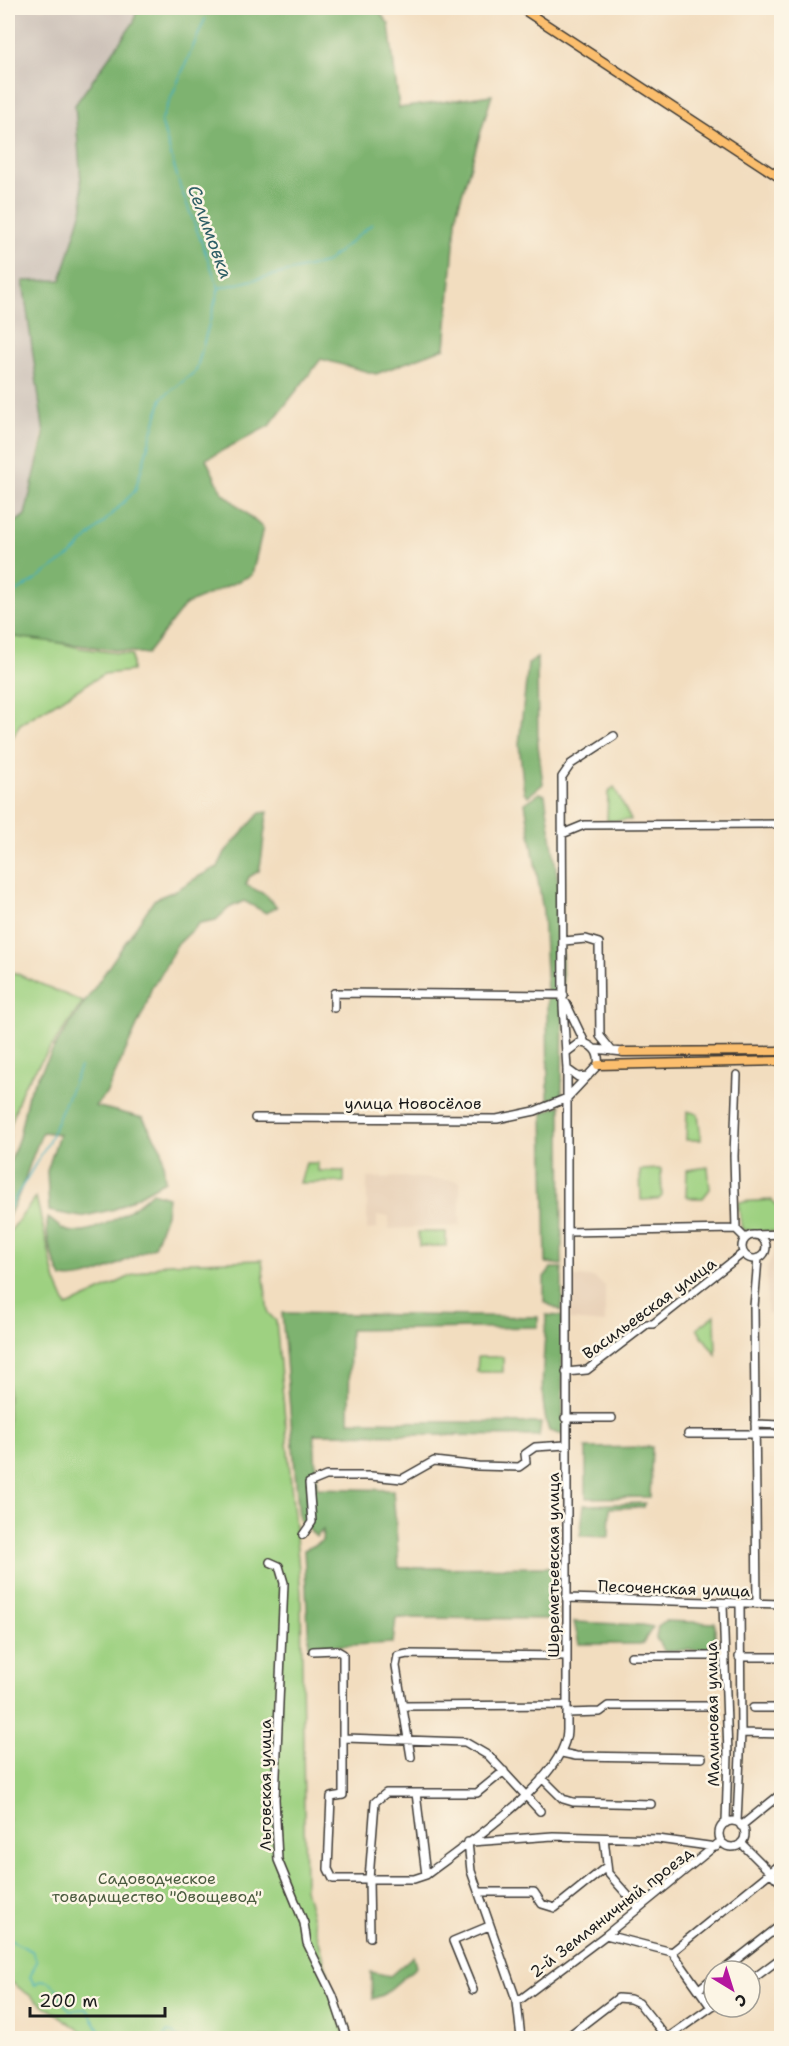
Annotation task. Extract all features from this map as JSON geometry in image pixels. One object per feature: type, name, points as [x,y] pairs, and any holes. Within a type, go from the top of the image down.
[{"type":"main road","points":[[521,8],[782,179]]},
{"type":"main road","points":[[623,1052],[782,1051]]},
{"type":"main road","points":[[598,1065],[782,1060]]},
{"type":"street","points":[[588,1076],[574,1075],[567,1069],[562,777],[571,764],[614,736]]},
{"type":"street","points":[[562,834],[584,825],[782,824]]},
{"type":"street","points":[[564,941],[586,939],[598,943],[600,1036],[595,1049],[598,1065],[567,1098]]},
{"type":"street","points":[[334,1008],[334,993],[564,995]]},
{"type":"street","points":[[564,995],[572,1020],[585,1043],[595,1049],[623,1052]]},
{"type":"street","points":[[600,1036],[612,1051]]},
{"type":"street","points":[[567,1053],[574,1045],[585,1043]]},
{"type":"street","name":"Шереметьевская улица","points":[[426,1875],[492,1826],[542,1778],[562,1753],[567,1737],[565,1418],[567,1069]]},
{"type":"street","points":[[737,1075],[734,1156],[736,1229],[745,1238]]},
{"type":"street","name":"улица Новосёлов","points":[[255,1118],[497,1119],[535,1111],[567,1098]]},
{"type":"street","name":"Васильевская улица","points":[[567,1232],[736,1229]]},
{"type":"street","points":[[757,1235],[763,1239],[766,1246],[764,1253],[758,1258],[750,1258],[743,1253],[741,1245],[745,1238],[757,1235],[782,1234]]},
{"type":"street","name":"Васильевская улица","points":[[566,1372],[590,1369],[647,1324],[653,1324],[743,1253]]},
{"type":"street","points":[[757,1604],[754,1307],[758,1258]]},
{"type":"street","points":[[565,1418],[612,1418]]},
{"type":"street","points":[[755,1424],[782,1425]]},
{"type":"street","points":[[688,1434],[782,1434]]},
{"type":"street","points":[[303,1535],[312,1522],[309,1483],[326,1476],[402,1479],[434,1461],[478,1466],[519,1467],[526,1462],[525,1454],[535,1447],[566,1445]]},
{"type":"street","name":"Льговская улица","points":[[270,1562],[279,1566],[284,1583],[275,1799],[278,1860],[304,1923],[307,1943],[333,1996],[347,2038]]},
{"type":"street","name":"Песоченская улица","points":[[566,1598],[782,1604]]},
{"type":"street","name":"Малиновая улица","points":[[718,1844],[719,1833],[726,1823],[728,1755],[723,1604]]},
{"type":"street","name":"Малиновая улица","points":[[740,1604],[739,1824],[745,1832],[741,1843]]},
{"type":"street","points":[[313,1650],[336,1650],[343,1654],[345,1738],[343,1795],[331,1797],[328,1869],[333,1879],[414,1879],[426,1875],[416,1793]]},
{"type":"street","points":[[411,1757],[396,1666],[398,1656],[407,1654],[567,1656]]},
{"type":"street","points":[[630,1656],[725,1656]]},
{"type":"street","points":[[739,1657],[782,1657]]},
{"type":"street","points":[[403,1706],[567,1709],[600,1712],[608,1706],[709,1706]]},
{"type":"street","points":[[753,1708],[782,1708]]},
{"type":"street","points":[[741,1733],[782,1734]]},
{"type":"street","points":[[345,1738],[465,1742],[489,1756],[526,1793],[540,1811]]},
{"type":"street","points":[[562,1753],[576,1756],[702,1758]]},
{"type":"street","points":[[370,1937],[369,1879],[375,1802],[386,1793],[477,1793],[504,1771]]},
{"type":"street","points":[[542,1778],[563,1799],[573,1802],[651,1804]]},
{"type":"street","points":[[726,1823],[739,1824],[782,1793]]},
{"type":"street","points":[[521,2038],[517,2002],[471,1871],[468,1842],[553,1836],[658,1839],[730,1847],[741,1843],[782,1884]]},
{"type":"street","points":[[604,1838],[606,1867],[610,1876],[638,1907]]},
{"type":"street","name":"2-й Земляничный проезд","points":[[517,2002],[606,1935],[718,1844]]},
{"type":"street","points":[[672,1952],[782,1863]]},
{"type":"street","points":[[478,1892],[534,1892],[542,1904],[555,1908],[606,1867]]},
{"type":"street","points":[[737,1959],[782,1924]]},
{"type":"street","points":[[473,1990],[453,1941],[489,1926]]},
{"type":"street","points":[[606,1935],[672,1952],[702,1993]]},
{"type":"street","points":[[762,1972],[782,1957]]},
{"type":"street","points":[[566,2038],[618,1998],[630,1999],[639,2003],[667,2038],[702,2014]]},
{"type":"shaded area","points":[[8,8],[137,8],[134,22],[75,105],[83,207],[61,280],[23,282],[43,431],[25,515],[8,528]]},
{"type":"shaded area","points":[[406,1177],[460,1181],[460,1226],[389,1229],[389,1216],[377,1216],[377,1229],[367,1230],[367,1178]]},
{"type":"shaded area","points":[[779,1242],[782,1242],[781,1314],[767,1314],[767,1267]]},
{"type":"shaded area","points":[[569,1277],[593,1277],[605,1286],[605,1323],[569,1320]]},
{"type":"green space","points":[[137,8],[376,8],[389,24],[399,108],[492,95],[457,211],[445,348],[376,374],[321,359],[269,426],[206,459],[222,492],[263,528],[252,575],[185,605],[147,654],[8,636],[8,528],[25,515],[44,435],[23,281],[61,280],[83,207],[75,105],[134,22]]},
{"type":"green space","points":[[8,630],[80,648],[132,655],[132,671],[104,674],[20,724],[8,746]]},
{"type":"green space","points":[[537,658],[538,745],[543,784],[528,796],[524,792],[519,744],[528,664]]},
{"type":"green space","points":[[614,787],[631,820],[607,821],[608,793]]},
{"type":"green space","points":[[540,793],[545,795],[560,895],[563,993],[547,993],[543,911],[525,803]]},
{"type":"green space","points":[[268,812],[261,864],[259,871],[249,877],[246,885],[266,895],[277,907],[266,913],[244,901],[229,908],[216,920],[200,923],[176,946],[159,978],[152,986],[146,1006],[106,1094],[95,1106],[143,1118],[162,1150],[165,1181],[115,1209],[81,1217],[49,1211],[47,1171],[59,1134],[43,1132],[8,1217],[8,1168],[19,1137],[28,1094],[57,1043],[154,900],[218,867],[225,852],[260,813]]},
{"type":"green space","points":[[8,970],[83,1002],[23,1087],[11,1124],[8,1149]]},
{"type":"green space","points":[[547,998],[563,998],[562,1095],[548,1100]]},
{"type":"green space","points":[[561,1105],[562,1265],[546,1263],[543,1112]]},
{"type":"green space","points":[[687,1111],[698,1114],[701,1140],[686,1140]]},
{"type":"green space","points":[[306,1163],[318,1163],[318,1171],[344,1171],[344,1182],[300,1183]]},
{"type":"green space","points":[[708,1167],[710,1189],[703,1198],[689,1198],[686,1195],[687,1170]]},
{"type":"green space","points":[[661,1169],[662,1196],[659,1199],[641,1200],[640,1170]]},
{"type":"green space","points":[[152,1192],[168,1197],[166,1214],[154,1247],[86,1277],[62,1278],[48,1241],[48,1218],[68,1231],[89,1230],[125,1213]]},
{"type":"green space","name":"Садоводческое товарищество \"Овощевод\"","points":[[36,1197],[56,1282],[67,1307],[131,1276],[167,1263],[262,1260],[268,1313],[276,1321],[301,1592],[305,1889],[345,2038],[91,2038],[8,1980],[8,1234]]},
{"type":"green space","points":[[772,1200],[781,1210],[781,1232],[742,1230],[738,1202]]},
{"type":"green space","points":[[418,1232],[446,1232],[446,1246],[419,1246]]},
{"type":"green space","points":[[551,1268],[562,1268],[562,1311],[544,1302],[544,1277]]},
{"type":"green space","points":[[282,1313],[538,1317],[538,1327],[350,1330],[349,1421],[541,1423],[539,1436],[314,1434],[317,1488],[393,1490],[399,1568],[553,1567],[557,1619],[396,1618],[393,1643],[309,1647],[304,1550],[322,1541],[323,1530],[316,1537],[299,1519]]},
{"type":"green space","points":[[546,1315],[562,1316],[563,1435],[549,1431],[543,1403]]},
{"type":"green space","points":[[715,1315],[716,1355],[697,1329]]},
{"type":"green space","points":[[478,1357],[503,1357],[503,1372],[477,1372]]},
{"type":"green space","points":[[652,1447],[650,1497],[586,1498],[586,1448]]},
{"type":"green space","points":[[645,1503],[644,1507],[610,1508],[609,1537],[580,1536],[584,1505]]},
{"type":"green space","points":[[665,1621],[715,1623],[715,1649],[664,1651],[656,1638],[658,1626]]},
{"type":"green space","points":[[574,1622],[653,1627],[642,1644],[579,1644]]},
{"type":"green space","points":[[413,1956],[416,1967],[383,1995],[372,1999],[371,1972],[390,1976]]},
{"type":"waterway","name":"Селимовка","points":[[8,598],[71,555],[135,491],[162,398],[196,371],[219,288],[180,186],[161,121],[205,19]]},
{"type":"waterway","points":[[219,288],[325,263],[372,224]]},
{"type":"waterway","points":[[8,1210],[48,1143],[80,1067]]},
{"type":"waterway","name":"Селимовка","points":[[8,1939],[32,1951],[37,1961],[30,1977],[35,1985],[40,1980],[48,1981],[60,1992],[60,1999],[70,2010],[87,2009],[104,2038]]},
{"type":"waterway","name":"Селимовка","points":[[162,2038],[167,2032],[173,2033],[178,2038]]}]
